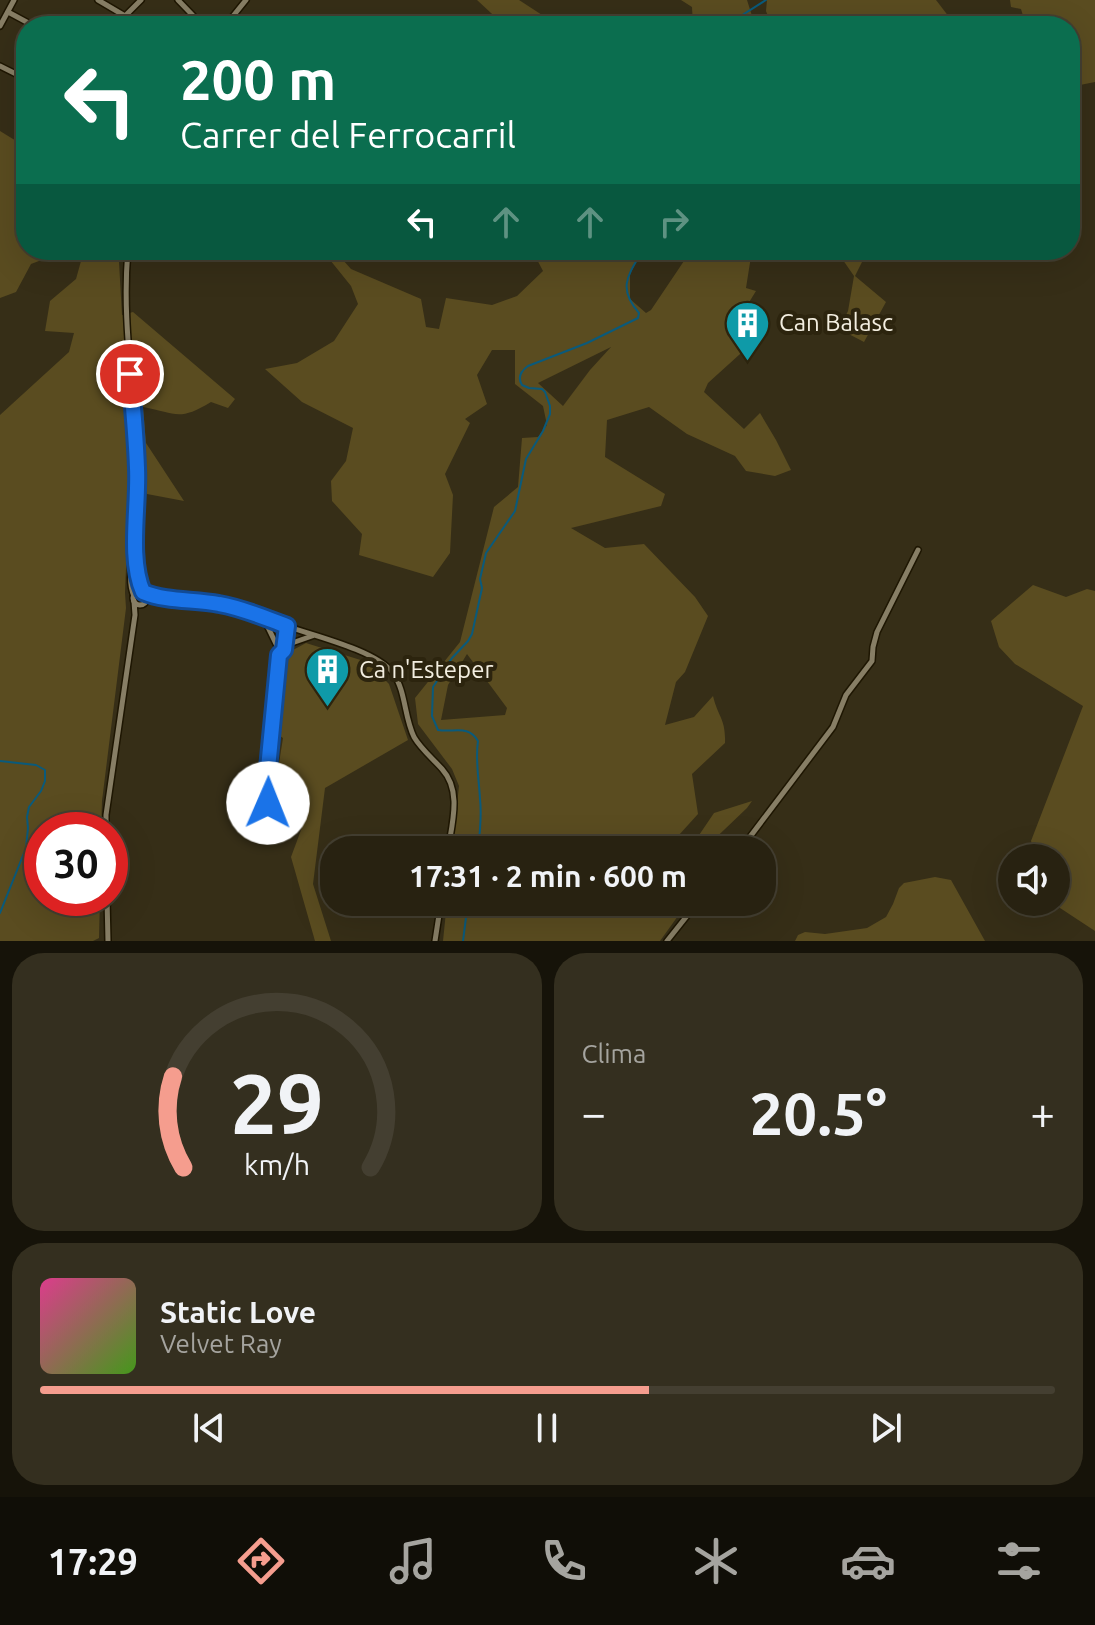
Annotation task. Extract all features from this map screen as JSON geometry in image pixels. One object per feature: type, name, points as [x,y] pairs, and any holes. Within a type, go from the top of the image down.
[{"type":"street","points":[[0,26],[14,0]]},
{"type":"street","points":[[98,0],[126,16],[141,0]]},
{"type":"street","points":[[179,0],[194,16]]},
{"type":"street","points":[[233,16],[246,0]]},
{"type":"street","points":[[8,12],[16,16]]},
{"type":"street","points":[[127,260],[125,288],[137,470],[136,549],[139,582],[145,597]]},
{"type":"street","points":[[136,549],[131,569],[131,592],[138,605],[145,597]]},
{"type":"street","points":[[751,836],[833,727],[846,695],[872,661],[877,632],[918,550]]},
{"type":"street","points":[[107,812],[137,592],[145,597],[218,603],[240,608],[362,652],[386,666],[399,685],[414,737],[448,776],[453,787],[450,836]]},
{"type":"street","points":[[135,615],[145,597]]},
{"type":"street","points":[[262,617],[281,652]]},
{"type":"street","points":[[270,807],[266,789],[284,625]]},
{"type":"street","points":[[281,652],[292,643],[313,635]]},
{"type":"street","points":[[107,916],[108,941]]},
{"type":"street","points":[[435,941],[439,916]]},
{"type":"street","points":[[667,941],[687,916]]},
{"type":"shaded area","points":[[477,0],[519,0],[544,16],[494,16]]},
{"type":"shaded area","points":[[681,0],[747,0],[752,16],[692,16],[692,7]]},
{"type":"shaded area","points":[[767,0],[936,0],[948,16],[768,16]]},
{"type":"shaded area","points":[[1010,0],[1095,0],[1095,82],[1080,85],[1080,16],[1023,16],[1021,9],[1011,7]]},
{"type":"shaded area","points":[[0,131],[16,141],[16,260],[42,260],[31,264],[16,292],[0,298]]},
{"type":"shaded area","points":[[80,260],[119,260],[122,315],[133,312],[235,399],[228,408],[211,402],[184,414],[143,407],[146,443],[184,501],[147,494],[139,463],[129,493],[126,608],[102,812],[24,812],[24,916],[100,916],[99,938],[93,941],[0,941],[0,415],[69,352],[74,333],[45,331],[50,301],[76,279]]},
{"type":"shaded area","points":[[330,260],[343,260],[351,269],[421,299],[426,327],[439,329],[446,298],[492,305],[517,296],[543,271],[537,260],[638,260],[630,274],[630,299],[646,313],[685,260],[750,260],[746,288],[756,291],[748,304],[759,318],[746,340],[750,345],[708,383],[704,392],[744,429],[760,413],[791,470],[775,476],[746,471],[735,456],[687,434],[649,407],[607,420],[605,457],[665,494],[661,506],[571,528],[605,548],[644,544],[695,597],[708,616],[685,672],[676,682],[665,725],[694,717],[713,696],[723,723],[725,743],[692,774],[698,814],[678,836],[454,836],[459,786],[452,769],[418,724],[415,698],[460,642],[494,507],[518,487],[522,438],[538,437],[547,425],[543,406],[515,384],[515,350],[492,350],[477,375],[487,404],[465,419],[470,423],[445,474],[453,495],[450,553],[433,577],[359,555],[362,534],[332,501],[331,481],[346,461],[353,428],[302,402],[265,369],[297,363],[334,341],[358,304],[351,286]],"holes":[[[611,347],[590,370],[563,406],[538,383]],[[467,654],[507,708],[505,715],[441,720],[448,685]]]},
{"type":"shaded area","points":[[843,260],[863,260],[855,276],[886,302],[864,342],[839,329],[848,311],[854,276]]},
{"type":"shaded area","points":[[1033,585],[1066,597],[1087,589],[1095,591],[1095,931],[1070,915],[1070,844],[1032,844],[1031,841],[1083,706],[1015,664],[999,647],[991,621]]},
{"type":"shaded area","points":[[306,643],[367,662],[389,684],[408,740],[325,788],[313,884],[320,916],[323,916],[331,941],[315,941],[291,857],[304,822],[289,821],[290,800],[275,789],[283,738],[277,734],[285,666],[293,650]]},
{"type":"shaded area","points":[[752,801],[718,836],[698,836],[714,813]]},
{"type":"shaded area","points":[[935,877],[951,880],[985,941],[795,941],[798,935],[805,932],[825,934],[867,928],[886,917],[904,883]]},
{"type":"shaded area","points":[[446,916],[678,916],[660,941],[443,941]]},
{"type":"waterway","points":[[741,16],[766,0]]},
{"type":"waterway","points":[[479,836],[478,741],[465,731],[438,730],[432,716],[433,687],[472,634],[486,553],[515,511],[526,459],[550,414],[545,392],[522,385],[520,374],[528,366],[587,343],[638,318],[639,313],[627,289],[637,260]]},
{"type":"waterway","points":[[0,761],[36,765],[45,770],[41,791],[29,807],[26,848],[0,913]]},
{"type":"waterway","points":[[463,941],[466,916]]},
{"type":"place","name":"Can Balasc","points":[[748,362]]},
{"type":"place","name":"Ca n'Esteper","points":[[328,709]]},
{"type":"route","points":[[130,374],[137,470],[136,549],[143,592],[240,608],[287,626],[284,650],[279,655],[266,789],[268,803]]}]
